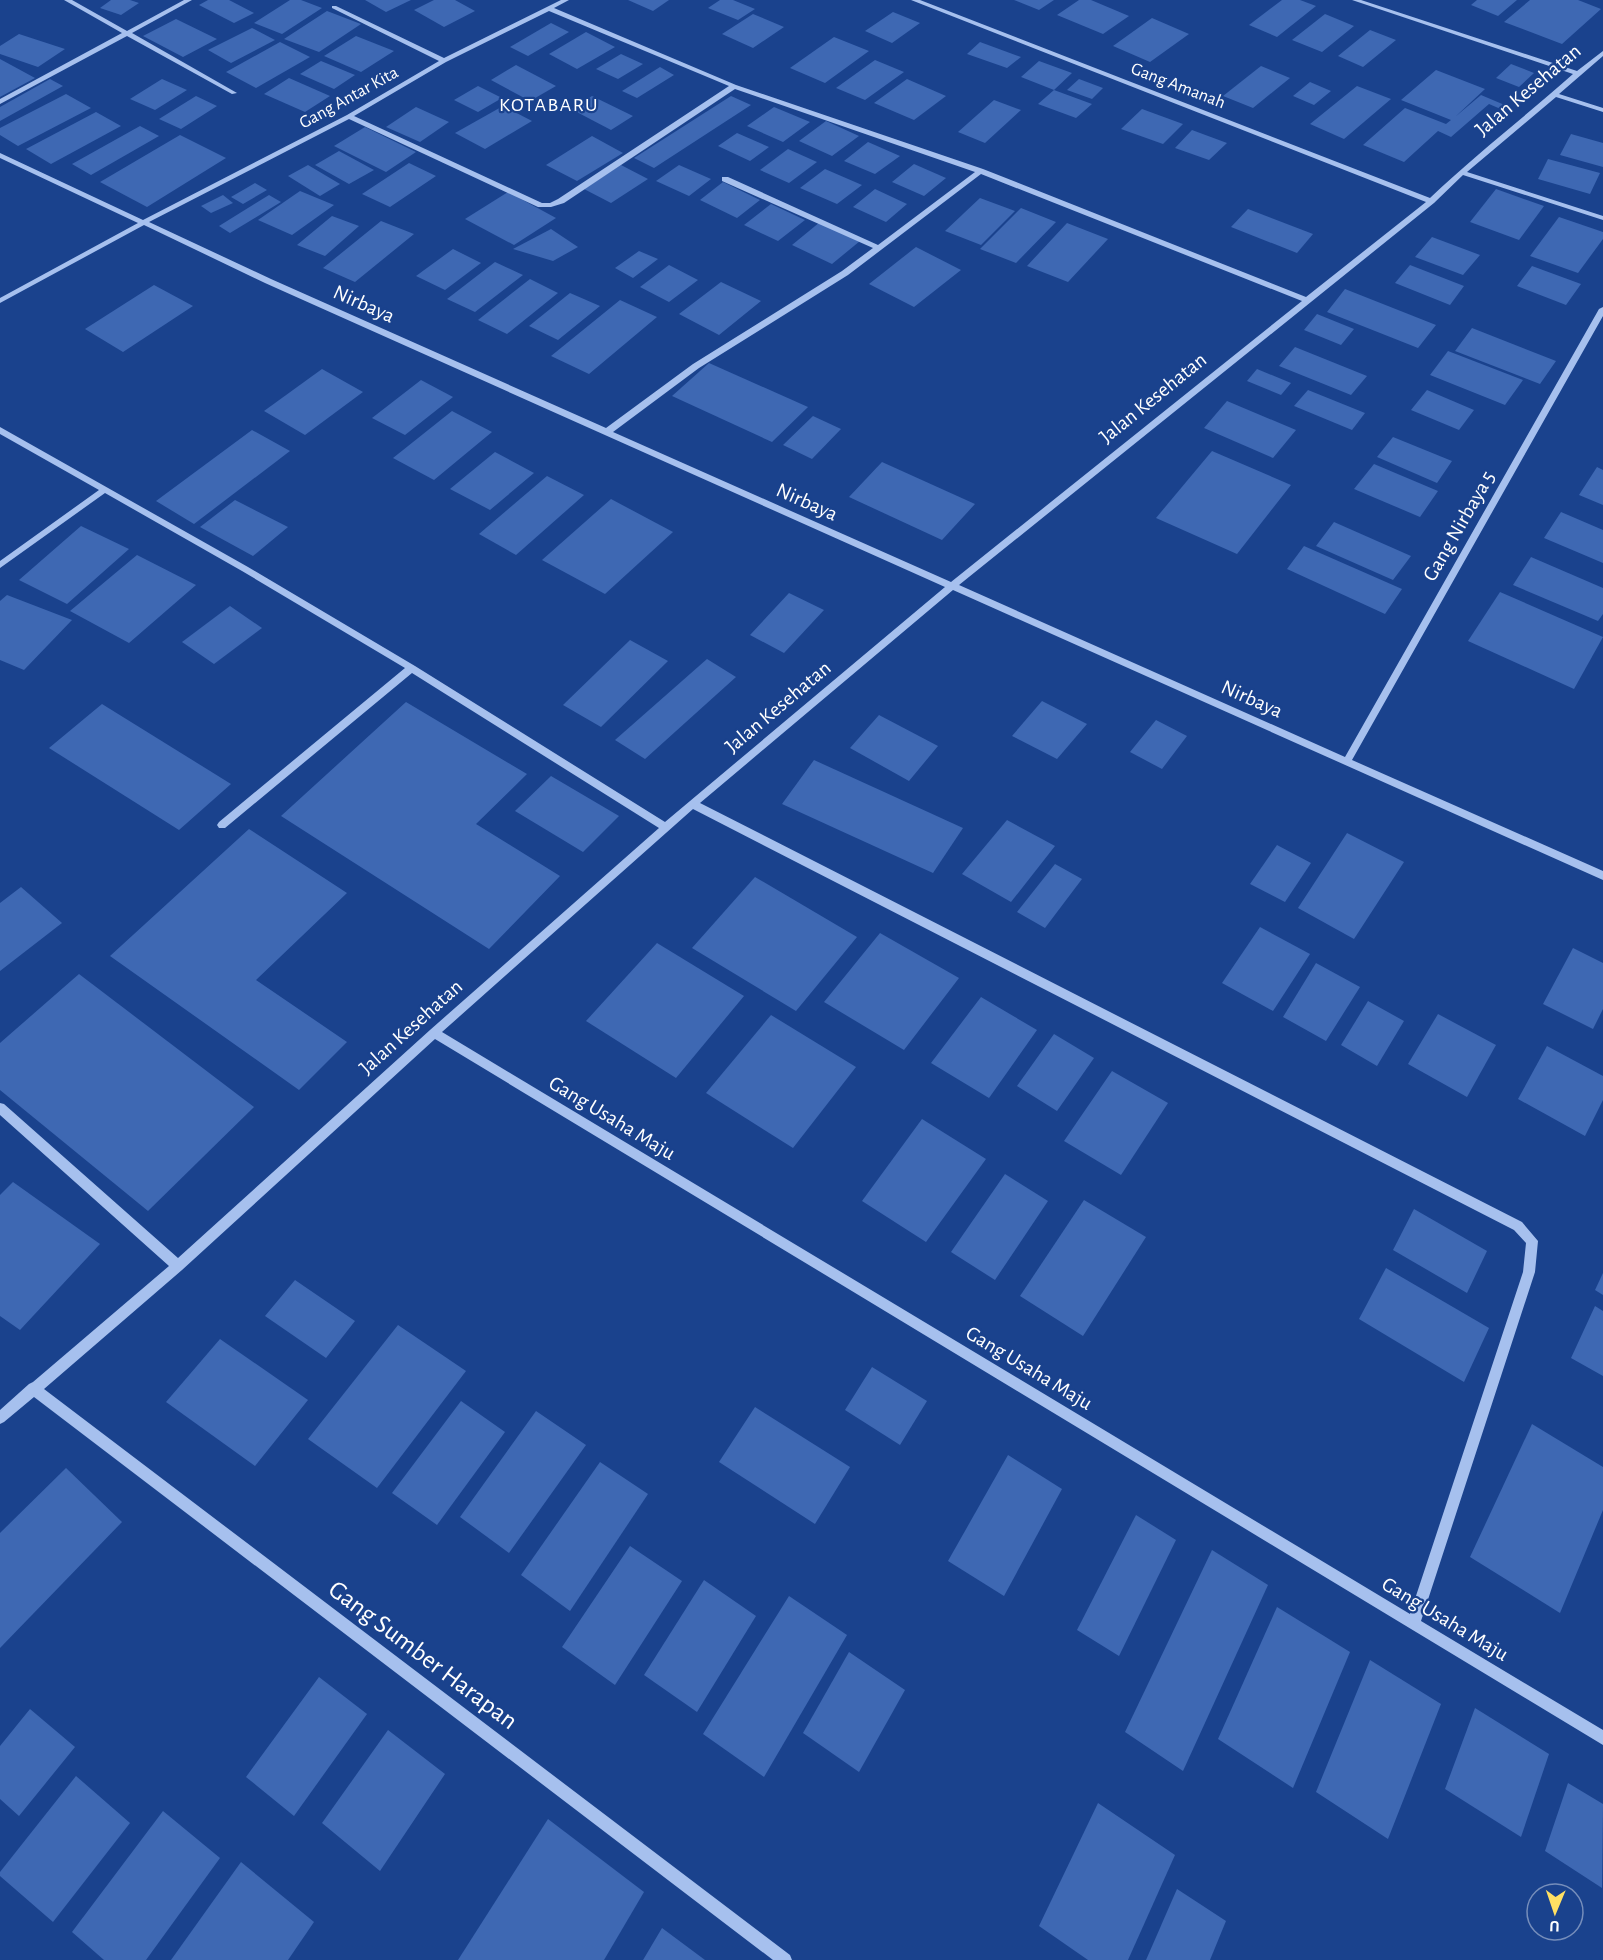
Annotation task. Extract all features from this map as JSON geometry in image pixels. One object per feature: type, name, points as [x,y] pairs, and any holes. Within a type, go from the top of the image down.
[{"type":"street","points":[[67,0],[234,93]]},
{"type":"street","points":[[0,102],[189,0]]},
{"type":"street","name":"Gang Antar Kita","points":[[0,301],[96,247],[350,116],[444,61],[566,0]]},
{"type":"street","name":"Gang Amanah","points":[[914,0],[1431,201]]},
{"type":"street","points":[[1355,0],[1576,73]]},
{"type":"street","points":[[334,7],[444,61]]},
{"type":"street","points":[[550,9],[734,86],[980,171],[1306,300]]},
{"type":"street","name":"Jalan Kesehatan","points":[[0,1418],[178,1266],[666,826],[952,586],[1431,201],[1461,172],[1576,73],[1603,53]]},
{"type":"street","points":[[350,116],[541,205],[551,205],[561,201],[734,86]]},
{"type":"street","points":[[1553,94],[1603,110]]},
{"type":"street","name":"Nirbaya","points":[[0,155],[279,286],[1603,876]]},
{"type":"street","points":[[607,432],[696,366],[845,273],[980,171]]},
{"type":"street","points":[[1461,172],[1603,218]]},
{"type":"street","points":[[725,179],[877,247]]},
{"type":"street","name":"Gang Nirbaya 5","points":[[1347,761],[1603,309]]},
{"type":"street","points":[[0,430],[412,668],[666,826]]},
{"type":"street","points":[[0,565],[104,490]]},
{"type":"street","points":[[222,825],[412,668]]},
{"type":"street","points":[[692,804],[1518,1226],[1532,1241],[1529,1272],[1414,1623]]},
{"type":"street","name":"Gang Usaha Maju","points":[[434,1033],[1603,1738]]},
{"type":"street","points":[[0,1108],[178,1266]]},
{"type":"street","name":"Gang Sumber Harapan","points":[[33,1388],[784,1960]]},
{"type":"building","points":[[111,0],[130,0],[139,3],[121,15],[100,8]]},
{"type":"building","points":[[208,0],[229,0],[254,13],[234,23],[199,5]]},
{"type":"building","points":[[290,0],[301,0],[322,8],[282,34],[254,23]]},
{"type":"building","points":[[365,0],[411,0],[386,12]]},
{"type":"building","points":[[434,0],[455,0],[475,11],[444,27],[414,10]]},
{"type":"building","points":[[628,0],[669,0],[653,11]]},
{"type":"building","points":[[720,0],[733,0],[755,9],[738,20],[708,8]]},
{"type":"building","points":[[1014,0],[1054,0],[1039,10]]},
{"type":"building","points":[[1079,0],[1091,0],[1129,16],[1103,34],[1057,15]]},
{"type":"building","points":[[1282,0],[1300,0],[1316,6],[1277,37],[1249,25]]},
{"type":"building","points":[[1477,0],[1517,0],[1498,16],[1471,5]]},
{"type":"building","points":[[1530,0],[1578,0],[1601,9],[1562,44],[1504,22]]},
{"type":"building","points":[[327,11],[361,24],[319,52],[284,39]]},
{"type":"building","points":[[893,12],[920,23],[892,43],[865,31]]},
{"type":"building","points":[[753,14],[784,27],[753,48],[722,34]]},
{"type":"building","points":[[1325,14],[1354,26],[1322,52],[1292,40]]},
{"type":"building","points":[[1152,18],[1189,34],[1150,62],[1113,46]]},
{"type":"building","points":[[176,19],[217,39],[183,57],[143,36]]},
{"type":"building","points":[[551,23],[569,32],[528,56],[510,47]]},
{"type":"building","points":[[252,28],[275,40],[231,63],[208,50]]},
{"type":"building","points":[[1370,30],[1396,40],[1363,67],[1338,56]]},
{"type":"building","points":[[586,32],[615,47],[577,69],[549,54]]},
{"type":"building","points":[[19,34],[65,49],[38,67],[0,54],[0,46]]},
{"type":"building","points":[[356,36],[394,51],[361,72],[324,56]]},
{"type":"building","points":[[834,37],[869,51],[825,83],[790,68]]},
{"type":"building","points":[[280,42],[310,57],[256,88],[226,72]]},
{"type":"building","points":[[980,42],[1021,57],[1007,68],[967,54]]},
{"type":"building","points":[[621,54],[643,64],[618,79],[596,69]]},
{"type":"building","points":[[0,59],[35,78],[0,97]]},
{"type":"building","points":[[875,60],[904,72],[865,100],[836,88]]},
{"type":"building","points":[[321,61],[355,75],[334,89],[300,74]]},
{"type":"building","points":[[1039,61],[1072,73],[1054,90],[1021,77]]},
{"type":"building","points":[[1511,64],[1534,73],[1519,87],[1496,78]]},
{"type":"building","points":[[516,65],[556,86],[530,101],[491,80]]},
{"type":"building","points":[[1261,66],[1290,78],[1253,108],[1223,96]]},
{"type":"building","points":[[660,67],[674,75],[637,98],[622,91]]},
{"type":"building","points":[[1436,70],[1485,89],[1455,117],[1481,95],[1507,106],[1503,110],[1489,104],[1451,137],[1438,131],[1404,162],[1363,145],[1405,108],[1446,124],[1451,120],[1401,100]]},
{"type":"building","points":[[289,78],[330,96],[305,112],[264,94]]},
{"type":"building","points":[[50,79],[63,86],[0,121],[0,107]]},
{"type":"building","points":[[162,79],[187,90],[155,110],[130,99]]},
{"type":"building","points":[[907,79],[946,96],[914,120],[874,103]]},
{"type":"building","points":[[1079,79],[1103,88],[1092,99],[1067,90]]},
{"type":"building","points":[[1310,82],[1331,91],[1314,105],[1293,96]]},
{"type":"building","points":[[478,86],[502,98],[478,112],[454,100]]},
{"type":"building","points":[[1357,86],[1391,99],[1344,139],[1310,124]]},
{"type":"building","points":[[1054,90],[1092,104],[1076,118],[1038,104]]},
{"type":"building","points":[[66,94],[91,108],[18,146],[0,135],[0,128]]},
{"type":"building","points":[[196,96],[217,106],[181,129],[159,119]]},
{"type":"building","points":[[592,96],[633,116],[611,130],[571,109]]},
{"type":"building","points":[[731,96],[751,105],[654,168],[634,158]]},
{"type":"building","points":[[994,100],[1021,110],[985,143],[958,132]]},
{"type":"building","points":[[503,106],[532,121],[485,149],[455,133]]},
{"type":"building","points":[[416,107],[449,122],[420,142],[386,127]]},
{"type":"building","points":[[774,107],[810,122],[783,142],[747,126]]},
{"type":"building","points":[[1142,109],[1183,124],[1163,144],[1121,129]]},
{"type":"building","points":[[96,112],[121,126],[51,164],[26,149]]},
{"type":"building","points":[[826,121],[859,136],[832,156],[799,141]]},
{"type":"building","points":[[140,126],[159,136],[91,175],[72,164]]},
{"type":"building","points":[[365,127],[416,152],[386,172],[334,146]]},
{"type":"building","points":[[1192,130],[1227,143],[1209,160],[1175,148]]},
{"type":"building","points":[[737,133],[769,147],[750,161],[718,146]]},
{"type":"building","points":[[1571,134],[1603,143],[1603,167],[1560,155]]},
{"type":"building","points":[[180,135],[226,158],[147,207],[100,182]]},
{"type":"building","points":[[592,136],[623,153],[577,181],[546,165]]},
{"type":"building","points":[[868,142],[900,156],[875,174],[844,161]]},
{"type":"building","points":[[788,149],[817,162],[789,183],[760,170]]},
{"type":"building","points":[[339,151],[374,170],[349,184],[315,165]]},
{"type":"building","points":[[1548,159],[1600,173],[1590,194],[1538,179]]},
{"type":"building","points":[[409,163],[436,176],[390,207],[362,194]]},
{"type":"building","points":[[914,164],[946,178],[924,196],[892,182]]},
{"type":"building","points":[[308,165],[340,184],[320,196],[288,176]]},
{"type":"building","points":[[621,165],[648,179],[611,203],[584,189]]},
{"type":"building","points":[[679,165],[711,179],[689,196],[656,181]]},
{"type":"building","points":[[825,169],[862,185],[837,204],[800,188]]},
{"type":"building","points":[[723,182],[760,200],[737,218],[700,200]]},
{"type":"building","points":[[255,183],[267,190],[243,204],[231,197]]},
{"type":"building","points":[[875,189],[907,204],[886,222],[853,207]]},
{"type":"building","points":[[1496,189],[1544,206],[1519,240],[1470,222]]},
{"type":"building","points":[[300,191],[334,205],[292,235],[258,220]]},
{"type":"building","points":[[508,192],[556,218],[514,245],[465,219]]},
{"type":"building","points":[[223,195],[233,203],[211,213],[201,206]]},
{"type":"building","points":[[269,195],[281,202],[230,233],[219,226]]},
{"type":"building","points":[[980,198],[1015,211],[981,245],[945,231]]},
{"type":"building","points":[[771,204],[805,220],[778,241],[744,225]]},
{"type":"building","points":[[1021,208],[1056,222],[1016,263],[980,249]]},
{"type":"building","points":[[1248,209],[1313,234],[1297,253],[1231,227]]},
{"type":"building","points":[[332,216],[359,226],[325,256],[297,245]]},
{"type":"building","points":[[1559,217],[1603,232],[1603,239],[1578,273],[1530,256]]},
{"type":"building","points":[[381,221],[414,234],[355,282],[323,268]]},
{"type":"building","points":[[820,222],[860,241],[832,264],[792,245]]},
{"type":"building","points":[[1067,223],[1108,239],[1068,282],[1027,266]]},
{"type":"building","points":[[551,229],[578,247],[553,261],[513,249]]},
{"type":"building","points":[[1432,237],[1480,255],[1463,275],[1415,257]]},
{"type":"building","points":[[916,247],[961,270],[914,307],[869,284]]},
{"type":"building","points":[[453,249],[481,263],[445,290],[416,276]]},
{"type":"building","points":[[639,251],[658,259],[633,278],[615,268]]},
{"type":"building","points":[[495,262],[523,275],[475,312],[447,299]]},
{"type":"building","points":[[669,265],[698,280],[669,302],[640,287]]},
{"type":"building","points":[[1410,265],[1464,286],[1450,305],[1395,283]]},
{"type":"building","points":[[1532,266],[1581,284],[1566,305],[1517,286]]},
{"type":"building","points":[[530,279],[558,293],[507,334],[478,320]]},
{"type":"building","points":[[721,282],[761,301],[719,335],[679,314]]},
{"type":"building","points":[[154,285],[193,306],[123,352],[85,329]]},
{"type":"building","points":[[1345,289],[1436,325],[1418,348],[1327,312]]},
{"type":"building","points":[[570,293],[600,306],[558,340],[529,326]]},
{"type":"building","points":[[620,300],[657,317],[589,374],[551,356]]},
{"type":"building","points":[[1317,314],[1354,329],[1341,345],[1304,330]]},
{"type":"building","points":[[1472,328],[1556,361],[1540,384],[1455,351]]},
{"type":"building","points":[[1295,347],[1367,376],[1351,395],[1279,366]]},
{"type":"building","points":[[1448,351],[1523,380],[1505,405],[1430,375]]},
{"type":"building","points":[[709,363],[808,407],[772,442],[672,396]]},
{"type":"building","points":[[322,369],[363,392],[305,435],[264,411]]},
{"type":"building","points":[[1257,369],[1291,383],[1281,395],[1247,381]]},
{"type":"building","points":[[421,380],[453,397],[405,435],[372,418]]},
{"type":"building","points":[[1308,390],[1365,413],[1352,430],[1294,406]]},
{"type":"building","points":[[1427,390],[1474,410],[1459,430],[1411,410]]},
{"type":"building","points":[[1227,401],[1296,430],[1273,458],[1204,428]]},
{"type":"building","points":[[452,411],[492,432],[434,480],[393,458]]},
{"type":"building","points":[[813,416],[841,429],[812,459],[783,445]]},
{"type":"building","points":[[252,430],[290,451],[194,524],[156,501]]},
{"type":"building","points":[[1393,437],[1452,461],[1437,483],[1377,457]]},
{"type":"building","points":[[1212,451],[1291,485],[1237,554],[1156,518]]},
{"type":"building","points":[[495,452],[534,473],[490,510],[450,489]]},
{"type":"building","points":[[882,462],[975,504],[942,540],[849,497]]},
{"type":"building","points":[[1374,464],[1438,491],[1420,517],[1354,489]]},
{"type":"building","points":[[1597,467],[1603,470],[1603,505],[1579,495]]},
{"type":"building","points":[[547,476],[584,495],[516,555],[479,534]]},
{"type":"building","points":[[611,499],[673,532],[605,594],[542,560]]},
{"type":"building","points":[[235,500],[288,527],[253,556],[200,527]]},
{"type":"building","points":[[1561,512],[1603,530],[1603,563],[1544,538]]},
{"type":"building","points":[[1334,522],[1411,556],[1393,580],[1316,546]]},
{"type":"building","points":[[81,526],[129,549],[67,604],[19,580]]},
{"type":"building","points":[[1304,546],[1402,589],[1385,614],[1287,569]]},
{"type":"building","points":[[137,555],[196,585],[129,643],[70,611]]},
{"type":"building","points":[[1531,557],[1603,588],[1603,614],[1598,621],[1513,585]]},
{"type":"building","points":[[1500,592],[1603,637],[1574,689],[1468,641]]},
{"type":"building","points":[[789,593],[824,610],[784,653],[750,635]]},
{"type":"building","points":[[7,595],[72,620],[24,670],[0,660],[0,601]]},
{"type":"building","points":[[230,606],[262,628],[214,664],[182,642]]},
{"type":"building","points":[[630,640],[668,661],[601,727],[563,705]]},
{"type":"building","points":[[707,659],[736,677],[645,759],[615,740]]},
{"type":"building","points":[[1042,701],[1087,724],[1057,759],[1012,736]]},
{"type":"building","points":[[406,702],[527,774],[476,824],[560,876],[489,949],[281,816]]},
{"type":"building","points":[[102,704],[231,784],[179,830],[49,748]]},
{"type":"building","points":[[879,715],[938,746],[909,781],[850,748]]},
{"type":"building","points":[[1156,720],[1187,736],[1162,769],[1130,752]]},
{"type":"building","points":[[814,760],[963,828],[933,873],[782,804]]},
{"type":"building","points":[[551,776],[619,816],[583,852],[515,811]]},
{"type":"building","points":[[1007,820],[1055,846],[1011,902],[962,874]]},
{"type":"building","points":[[249,829],[347,893],[256,980],[347,1042],[299,1090],[110,956]]},
{"type":"building","points":[[1347,833],[1404,862],[1354,939],[1298,908]]},
{"type":"building","points":[[1277,845],[1311,863],[1285,902],[1250,884]]},
{"type":"building","points":[[1055,864],[1082,879],[1045,928],[1017,912]]},
{"type":"building","points":[[755,877],[857,937],[796,1011],[692,948]]},
{"type":"building","points":[[21,887],[62,923],[0,971],[0,903]]},
{"type":"building","points":[[1260,927],[1310,954],[1273,1011],[1222,983]]},
{"type":"building","points":[[880,933],[959,978],[904,1050],[824,1002]]},
{"type":"building","points":[[657,943],[744,996],[676,1078],[586,1021]]},
{"type":"building","points":[[1573,948],[1603,963],[1603,1009],[1593,1029],[1543,1004]]},
{"type":"building","points":[[1316,963],[1360,987],[1326,1041],[1283,1017]]},
{"type":"building","points":[[79,974],[254,1107],[148,1211],[0,1090],[0,1043]]},
{"type":"building","points":[[981,997],[1037,1030],[989,1098],[931,1063]]},
{"type":"building","points":[[1368,1001],[1404,1021],[1377,1066],[1341,1045]]},
{"type":"building","points":[[1438,1014],[1496,1045],[1467,1097],[1408,1064]]},
{"type":"building","points":[[771,1015],[856,1067],[793,1148],[706,1093]]},
{"type":"building","points":[[1054,1034],[1094,1058],[1057,1111],[1017,1086]]},
{"type":"building","points":[[1547,1046],[1603,1076],[1603,1100],[1585,1136],[1518,1099]]},
{"type":"building","points":[[1112,1071],[1168,1103],[1121,1175],[1064,1141]]},
{"type":"building","points":[[922,1119],[986,1159],[926,1242],[862,1201]]},
{"type":"building","points":[[1005,1174],[1048,1201],[995,1280],[951,1252]]},
{"type":"building","points":[[13,1182],[100,1244],[20,1330],[0,1316],[0,1195]]},
{"type":"building","points":[[1084,1200],[1146,1237],[1083,1336],[1020,1296]]},
{"type":"building","points":[[1414,1209],[1487,1251],[1467,1293],[1393,1250]]},
{"type":"building","points":[[1386,1268],[1489,1328],[1464,1382],[1359,1319]]},
{"type":"building","points":[[1603,1273],[1603,1295],[1595,1290]]},
{"type":"building","points":[[295,1280],[355,1321],[326,1358],[265,1316]]},
{"type":"building","points":[[1595,1306],[1603,1311],[1603,1376],[1571,1358]]},
{"type":"building","points":[[398,1325],[466,1371],[377,1488],[308,1439]]},
{"type":"building","points":[[220,1339],[308,1400],[255,1466],[166,1402]]},
{"type":"building","points":[[872,1367],[927,1401],[900,1445],[845,1410]]},
{"type":"building","points":[[461,1401],[505,1432],[437,1525],[392,1493]]},
{"type":"building","points":[[755,1407],[850,1467],[815,1524],[719,1462]]},
{"type":"building","points":[[536,1411],[586,1445],[509,1553],[460,1517]]},
{"type":"building","points":[[1532,1424],[1603,1467],[1603,1510],[1560,1613],[1470,1557]]},
{"type":"building","points":[[1008,1455],[1062,1489],[1004,1596],[948,1561]]},
{"type":"building","points":[[600,1462],[648,1494],[570,1611],[521,1575]]},
{"type":"building","points":[[66,1468],[122,1522],[0,1648],[0,1533]]},
{"type":"building","points":[[1136,1515],[1176,1540],[1119,1656],[1077,1630]]},
{"type":"building","points":[[630,1546],[682,1581],[615,1685],[562,1647]]},
{"type":"building","points":[[1212,1550],[1268,1585],[1183,1771],[1125,1732]]},
{"type":"building","points":[[704,1580],[756,1616],[697,1712],[644,1675]]},
{"type":"building","points":[[789,1596],[847,1635],[764,1777],[703,1734]]},
{"type":"building","points":[[1277,1607],[1350,1652],[1293,1788],[1218,1739]]},
{"type":"building","points":[[849,1652],[905,1690],[859,1772],[803,1733]]},
{"type":"building","points":[[1370,1660],[1441,1704],[1388,1839],[1316,1792]]},
{"type":"building","points":[[319,1677],[367,1714],[294,1816],[246,1777]]},
{"type":"building","points":[[1475,1708],[1549,1754],[1521,1837],[1445,1789]]},
{"type":"building","points":[[30,1709],[75,1747],[19,1816],[0,1799],[0,1746]]},
{"type":"building","points":[[388,1730],[445,1774],[380,1871],[322,1823]]},
{"type":"building","points":[[76,1776],[130,1823],[53,1922],[0,1876],[0,1872]]},
{"type":"building","points":[[1568,1783],[1603,1804],[1602,1888],[1545,1851]]},
{"type":"building","points":[[1098,1803],[1175,1855],[1128,1960],[1088,1960],[1039,1926]]},
{"type":"building","points":[[163,1811],[220,1858],[146,1960],[104,1960],[72,1932]]},
{"type":"building","points":[[548,1819],[644,1892],[604,1960],[458,1960]]},
{"type":"building","points":[[241,1862],[314,1922],[288,1960],[171,1960]]},
{"type":"building","points":[[1177,1889],[1226,1921],[1210,1960],[1146,1960]]},
{"type":"building","points":[[662,1928],[705,1960],[643,1960]]},
{"type":"district","name":"KOTABARU","points":[[549,105]]}]
